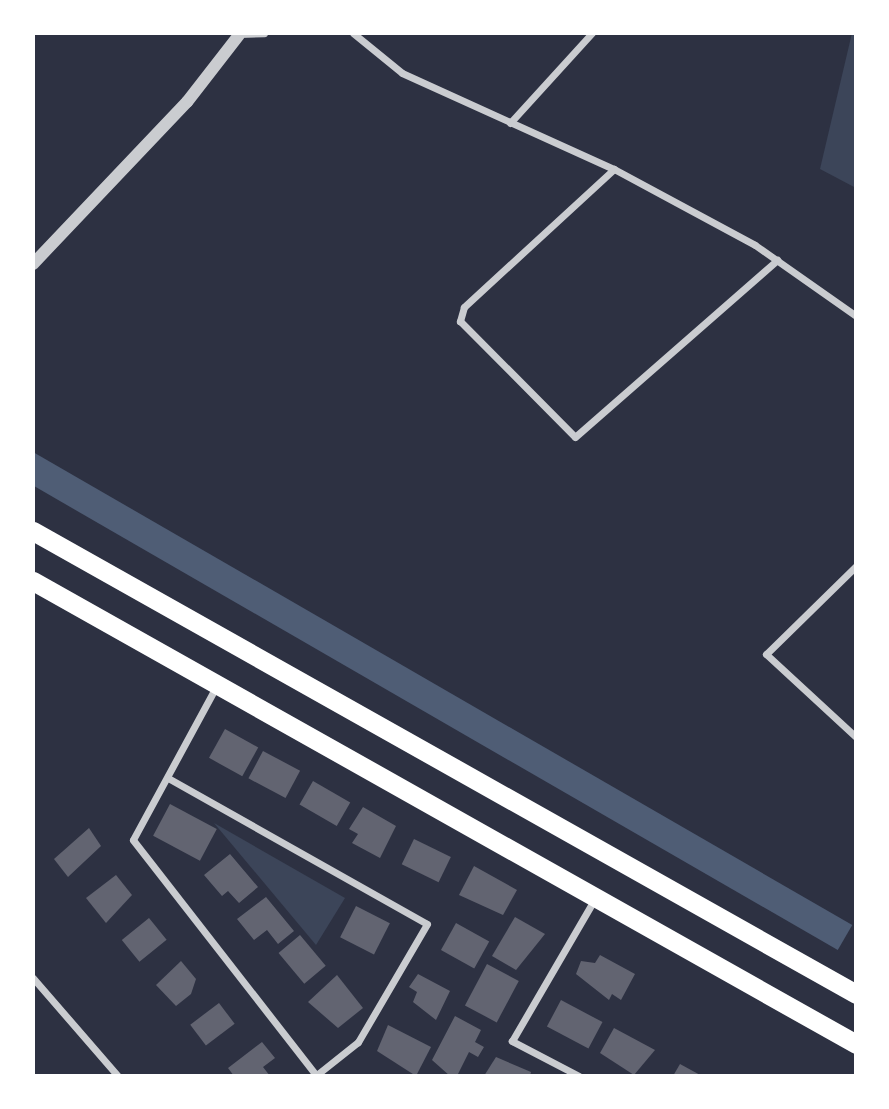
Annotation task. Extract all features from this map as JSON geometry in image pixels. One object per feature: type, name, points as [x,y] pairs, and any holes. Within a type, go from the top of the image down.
[{"type":"highway","points":[[33,531],[856,994]]},
{"type":"highway","points":[[33,581],[219,681],[856,1044]]},
{"type":"street","points":[[33,264],[187,102],[239,34],[264,33]]},
{"type":"street","points":[[353,33],[402,73],[614,169],[777,260],[856,316]]},
{"type":"street","points":[[510,123],[592,33]]},
{"type":"street","points":[[614,169],[464,307],[460,321],[575,437],[777,260]]},
{"type":"street","points":[[856,566],[766,654],[856,737]]},
{"type":"street","points":[[168,778],[427,924],[358,1042],[317,1074],[133,841],[219,681]]},
{"type":"street","points":[[579,1076],[512,1041],[596,897]]},
{"type":"street","points":[[33,978],[118,1076]]},
{"type":"shaded area","points":[[852,33],[856,33],[856,188],[820,169]]},
{"type":"shaded area","points":[[33,452],[852,925],[838,950],[33,485]]},
{"type":"shaded area","points":[[214,823],[345,898],[316,945]]},
{"type":"building","points":[[225,729],[258,747],[242,776],[209,758]]},
{"type":"building","points":[[263,751],[300,771],[286,798],[248,778]]},
{"type":"building","points":[[313,781],[350,802],[337,826],[300,804]]},
{"type":"building","points":[[170,804],[217,829],[200,861],[153,836]]},
{"type":"building","points":[[363,807],[396,826],[380,858],[352,843],[358,834],[349,829]]},
{"type":"building","points":[[89,828],[101,846],[68,877],[54,859]]},
{"type":"building","points":[[414,839],[451,857],[439,882],[402,864]]},
{"type":"building","points":[[230,854],[258,887],[239,903],[228,891],[222,896],[204,875]]},
{"type":"building","points":[[474,866],[517,890],[503,915],[459,895]]},
{"type":"building","points":[[116,875],[132,895],[106,923],[86,898]]},
{"type":"building","points":[[266,897],[294,931],[278,944],[267,930],[254,940],[237,919]]},
{"type":"building","points":[[356,906],[390,923],[374,954],[340,937]]},
{"type":"building","points":[[515,917],[545,934],[516,970],[492,956]]},
{"type":"building","points":[[149,918],[167,940],[139,962],[122,940]]},
{"type":"building","points":[[456,923],[489,941],[474,969],[441,950]]},
{"type":"building","points":[[300,935],[326,966],[304,984],[279,953]]},
{"type":"building","points":[[600,955],[635,974],[621,1000],[612,994],[609,1000],[576,974],[581,961],[595,963]]},
{"type":"building","points":[[181,961],[196,979],[191,994],[176,1006],[156,985]]},
{"type":"building","points":[[487,964],[519,981],[497,1022],[465,1005]]},
{"type":"building","points":[[418,974],[450,991],[436,1020],[413,1002],[417,992],[409,987]]},
{"type":"building","points":[[337,975],[363,1008],[338,1028],[308,1002]]},
{"type":"building","points":[[561,1000],[602,1022],[588,1049],[547,1026]]},
{"type":"building","points":[[219,1003],[235,1024],[206,1045],[190,1025]]},
{"type":"building","points":[[455,1016],[481,1030],[475,1042],[484,1047],[478,1057],[469,1052],[457,1076],[450,1076],[432,1060]]},
{"type":"building","points":[[388,1025],[431,1047],[416,1076],[377,1051]]},
{"type":"building","points":[[614,1028],[655,1050],[634,1075],[600,1053]]},
{"type":"building","points":[[262,1042],[275,1058],[263,1067],[270,1076],[234,1076],[228,1068]]},
{"type":"building","points":[[496,1057],[531,1072],[530,1076],[484,1076]]},
{"type":"building","points":[[680,1064],[702,1076],[673,1076]]}]
